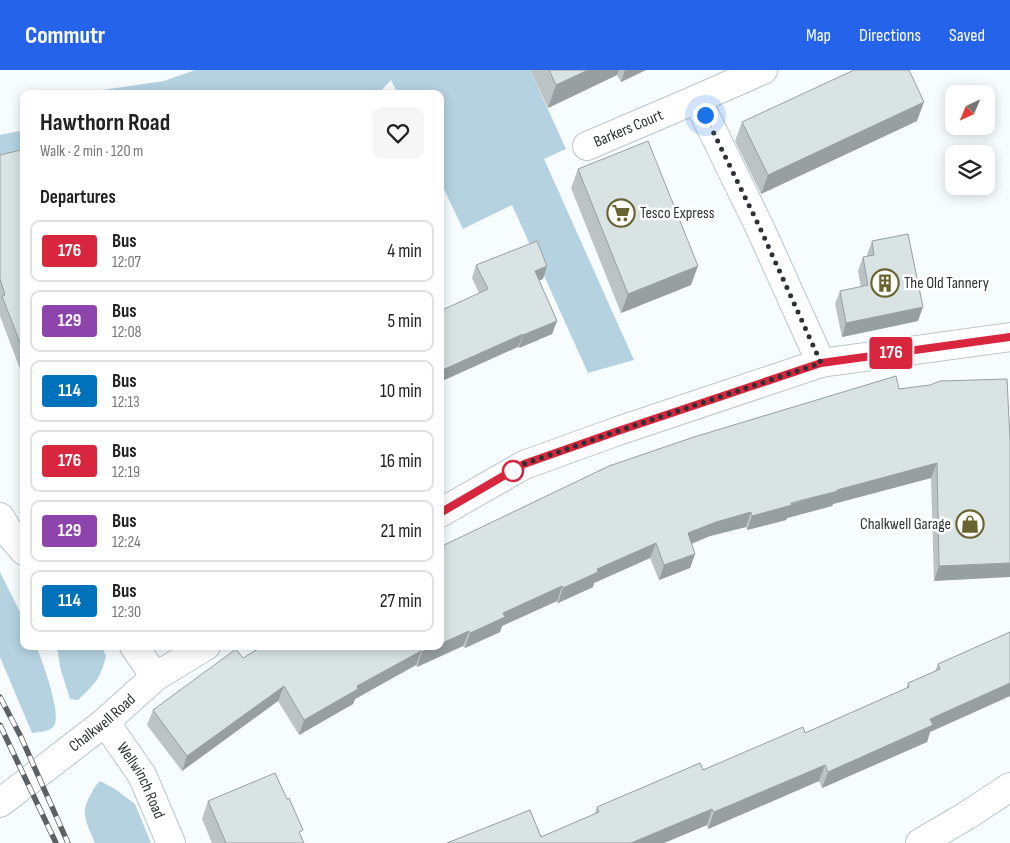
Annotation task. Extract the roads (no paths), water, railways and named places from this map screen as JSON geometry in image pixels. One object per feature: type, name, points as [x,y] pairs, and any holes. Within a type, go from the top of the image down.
[{"type":"street","name":"Barkers Court","points":[[586,146],[763,70]]},
{"type":"street","points":[[697,99],[760,228],[821,363]]},
{"type":"street","points":[[444,511],[524,464],[821,363],[1010,337]]},
{"type":"street","points":[[0,517],[20,546]]},
{"type":"street","points":[[137,650],[156,678]]},
{"type":"street","name":"Chalkwell Road","points":[[0,804],[105,722],[156,678],[200,650]]},
{"type":"street","name":"Wellwinch Road","points":[[105,722],[142,775],[171,843]]},
{"type":"street","points":[[920,843],[1010,787]]},
{"type":"railway","points":[[0,697],[21,737],[68,843]]},
{"type":"railway","points":[[0,725],[56,843]]},
{"type":"place","name":"Tesco Express","points":[[621,213]]},
{"type":"place","name":"The Old Tannery","points":[[885,283]]},
{"type":"place","name":"Chalkwell Garage","points":[[970,524]]}]
